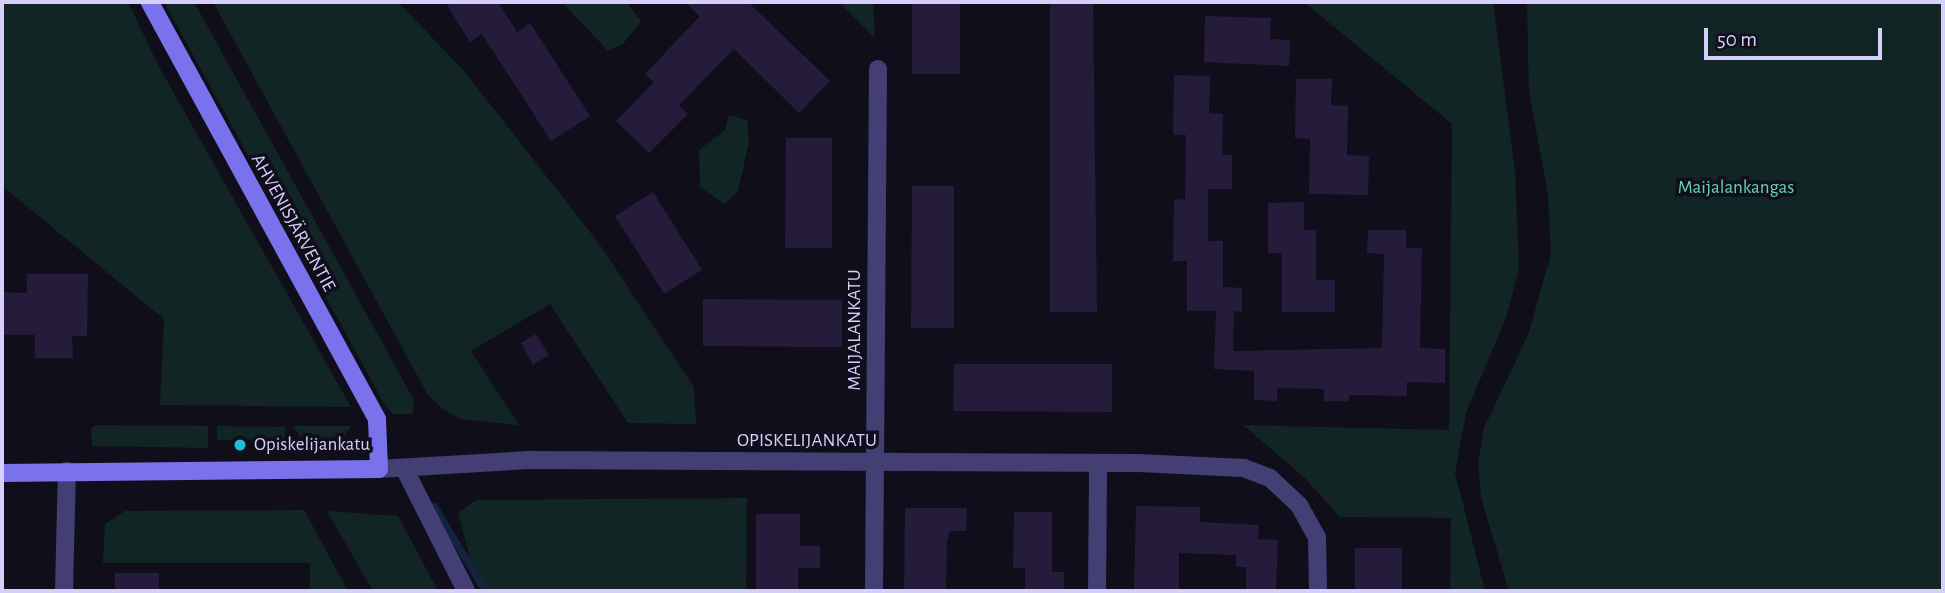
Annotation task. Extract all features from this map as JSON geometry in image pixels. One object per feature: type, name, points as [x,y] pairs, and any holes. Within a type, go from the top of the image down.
[{"type":"main road","name":"AHVENISJÄRVENTIE","points":[[150,2],[377,419],[379,470]]},
{"type":"main road","name":"OPISKELIJANKATU","points":[[2,473],[379,470]]},
{"type":"street","name":"MAIJALANKATU","points":[[874,591],[878,69]]},
{"type":"street","name":"OPISKELIJANKATU","points":[[379,470],[529,460],[1098,464],[1244,468],[1270,478],[1299,505],[1317,537],[1318,591]]},
{"type":"street","points":[[1097,591],[1098,464]]},
{"type":"street","points":[[404,468],[466,591]]},
{"type":"street","points":[[64,591],[67,471]]},
{"type":"green space","points":[[2,2],[128,2],[158,65],[351,407],[160,405],[164,319],[2,186]]},
{"type":"green space","points":[[164,2],[194,2],[414,400],[413,414],[393,414],[385,405]]},
{"type":"green space","points":[[213,2],[398,2],[465,72],[600,245],[694,387],[696,424],[628,423],[550,304],[471,351],[519,425],[460,419],[442,408],[428,395]]},
{"type":"green space","points":[[562,2],[626,2],[641,21],[623,44],[608,51]]},
{"type":"green space","points":[[839,2],[873,2],[875,38]]},
{"type":"green space","points":[[1304,2],[1493,2],[1515,171],[1519,268],[1507,315],[1466,413],[1455,473],[1485,591],[1450,591],[1451,518],[1340,517],[1304,477],[1243,425],[1449,430],[1452,124]]},
{"type":"green space","name":"Maijalankangas","points":[[1527,2],[1943,2],[1943,591],[1509,591],[1481,497],[1478,464],[1484,428],[1528,335],[1551,254],[1548,195],[1529,91]]},
{"type":"green space","points":[[729,115],[747,120],[749,142],[738,191],[724,204],[700,187],[699,150],[725,130]]},
{"type":"green space","points":[[98,425],[208,426],[208,448],[92,446],[91,428]]},
{"type":"green space","points":[[217,426],[285,427],[285,439],[217,440]]},
{"type":"green space","points":[[292,426],[351,426],[343,437],[322,446],[308,446]]},
{"type":"green space","points":[[747,498],[746,591],[488,591],[472,566],[458,513],[476,500]]},
{"type":"green space","points":[[304,510],[348,591],[310,591],[310,563],[103,563],[105,524],[125,511]]},
{"type":"green space","points":[[327,511],[398,516],[438,591],[373,591]]},
{"type":"building","points":[[445,2],[498,2],[517,32],[530,23],[590,116],[551,141],[482,34],[470,42]]},
{"type":"building","points":[[685,2],[748,2],[830,81],[799,113],[734,49],[679,105],[688,114],[649,153],[616,121],[654,82],[645,74],[700,16]]},
{"type":"building","points":[[912,2],[960,2],[960,74],[912,74]]},
{"type":"building","points":[[1050,2],[1093,2],[1097,312],[1050,312]]},
{"type":"building","points":[[1205,16],[1271,18],[1270,39],[1290,40],[1289,66],[1204,62]]},
{"type":"building","points":[[1174,75],[1210,76],[1209,113],[1223,114],[1222,155],[1232,155],[1232,189],[1208,189],[1208,241],[1223,241],[1223,287],[1242,288],[1242,312],[1234,311],[1233,351],[1382,348],[1384,254],[1367,253],[1368,230],[1406,230],[1406,248],[1422,248],[1420,348],[1445,349],[1445,383],[1407,382],[1407,396],[1349,395],[1349,401],[1324,401],[1324,389],[1277,388],[1277,401],[1254,400],[1254,371],[1214,369],[1216,311],[1187,311],[1187,261],[1173,261],[1174,199],[1185,200],[1186,135],[1173,135]]},
{"type":"building","points":[[1296,79],[1332,79],[1331,105],[1348,106],[1347,155],[1369,156],[1368,195],[1309,194],[1310,139],[1295,138]]},
{"type":"building","points":[[786,138],[832,138],[832,248],[785,248]]},
{"type":"building","points":[[912,186],[954,186],[954,328],[911,328]]},
{"type":"building","points":[[653,192],[702,270],[664,294],[615,216]]},
{"type":"building","points":[[1304,202],[1304,230],[1316,230],[1316,280],[1335,280],[1335,312],[1282,312],[1282,253],[1268,253],[1268,203]]},
{"type":"building","points":[[27,274],[88,274],[87,336],[72,336],[73,358],[35,358],[35,335],[3,335],[3,292],[27,293]]},
{"type":"building","points":[[703,299],[842,300],[842,347],[703,346]]},
{"type":"building","points":[[536,334],[549,355],[533,365],[521,343]]},
{"type":"building","points":[[954,364],[1112,364],[1112,412],[953,411]]},
{"type":"building","points":[[1136,506],[1200,507],[1200,522],[1259,525],[1258,539],[1278,540],[1276,591],[1246,591],[1246,567],[1236,567],[1236,555],[1179,553],[1179,590],[1134,591]]},
{"type":"building","points":[[905,508],[967,508],[966,531],[950,531],[947,541],[946,591],[904,591]]},
{"type":"building","points":[[1014,512],[1052,512],[1052,572],[1064,572],[1064,591],[1025,591],[1025,568],[1013,568]]},
{"type":"building","points":[[756,514],[800,514],[800,546],[820,546],[820,568],[798,568],[798,591],[756,591]]},
{"type":"building","points":[[1355,548],[1402,548],[1402,591],[1355,591]]},
{"type":"building","points":[[115,573],[159,573],[159,591],[115,591]]},
{"type":"waterway","points":[[434,506],[485,591]]},
{"type":"place","name":"Opiskelijankatu","points":[[240,445]]}]
